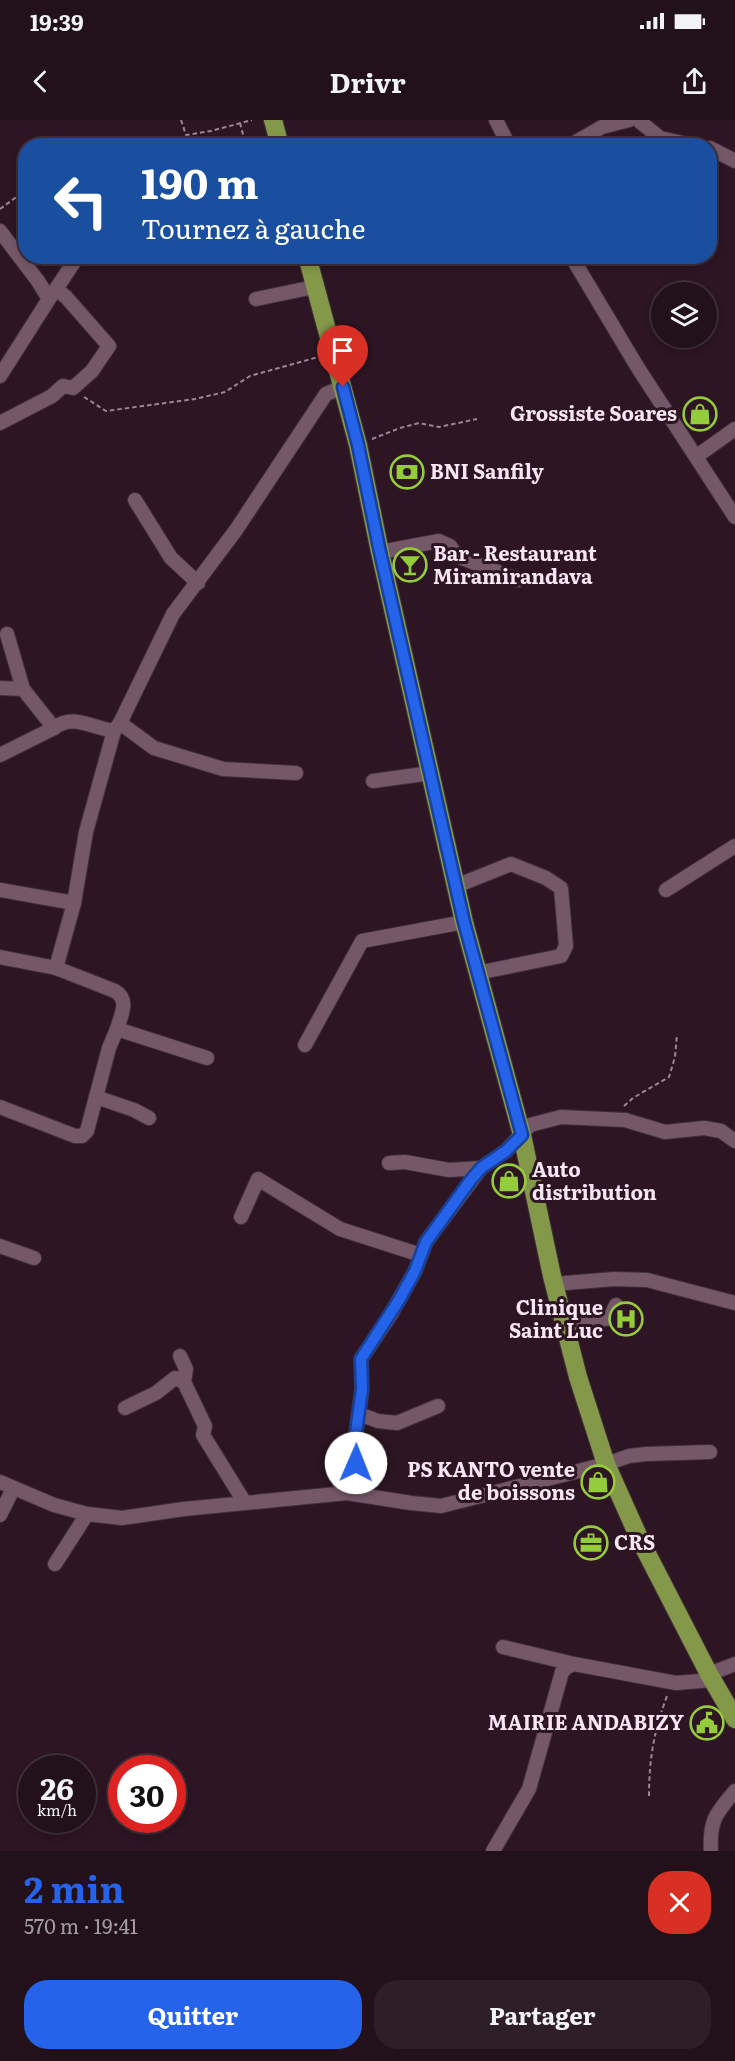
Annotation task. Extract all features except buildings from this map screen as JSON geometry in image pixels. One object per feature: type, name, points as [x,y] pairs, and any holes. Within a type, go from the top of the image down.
[{"type":"main road","points":[[273,120],[277,138]]},
{"type":"main road","points":[[309,264],[358,445],[464,922],[522,1135],[554,1284],[578,1377],[606,1464],[640,1540],[735,1719]]},
{"type":"street","points":[[496,120],[505,138]]},
{"type":"street","points":[[583,138],[602,127],[629,120]]},
{"type":"street","points":[[638,120],[660,138]]},
{"type":"street","points":[[717,152],[735,161]]},
{"type":"street","points":[[0,231],[18,255]]},
{"type":"street","points":[[0,423],[52,396],[63,386],[73,388],[92,371],[109,346],[66,297],[52,294],[25,264]]},
{"type":"street","points":[[0,376],[73,264]]},
{"type":"street","points":[[576,264],[638,368],[735,517]]},
{"type":"street","points":[[256,299],[314,287]]},
{"type":"street","points":[[56,968],[74,903],[86,832],[117,727],[173,614],[236,530],[326,394],[343,387]]},
{"type":"street","points":[[697,456],[735,429]]},
{"type":"street","points":[[135,500],[171,558],[198,583]]},
{"type":"street","points":[[380,552],[440,542],[450,546],[457,556],[518,580]]},
{"type":"street","points":[[7,634],[23,689],[54,728]]},
{"type":"street","points":[[0,688],[23,689]]},
{"type":"street","points":[[0,755],[62,722],[79,721],[102,730],[117,727],[154,748],[223,769],[296,773]]},
{"type":"street","points":[[373,781],[431,773]]},
{"type":"street","points":[[666,890],[735,846]]},
{"type":"street","points":[[456,886],[511,864],[546,878],[561,888],[566,946],[561,956],[477,972]]},
{"type":"street","points":[[0,890],[74,903]]},
{"type":"street","points":[[305,1045],[362,941],[464,922]]},
{"type":"street","points":[[0,957],[56,968],[122,995],[124,1004],[109,1048],[87,1131],[82,1136],[75,1136],[0,1107]]},
{"type":"street","points":[[117,1029],[207,1058]]},
{"type":"street","points":[[96,1097],[134,1110],[149,1118]]},
{"type":"street","points":[[359,1495],[354,1447],[362,1389],[361,1359],[391,1314],[415,1271],[426,1242],[481,1168],[506,1151],[530,1125],[561,1117],[625,1120],[665,1132],[704,1128],[721,1131],[735,1141]]},
{"type":"street","points":[[389,1163],[405,1162],[449,1170],[481,1168]]},
{"type":"street","points":[[241,1216],[258,1179],[340,1229],[421,1255]]},
{"type":"street","points":[[0,1246],[34,1258]]},
{"type":"street","points":[[554,1284],[647,1280],[735,1303]]},
{"type":"street","points":[[565,1328],[610,1318],[616,1305]]},
{"type":"street","points":[[180,1356],[186,1369],[184,1382]]},
{"type":"street","points":[[125,1408],[156,1393],[175,1378],[184,1382],[205,1425],[203,1435],[245,1503]]},
{"type":"street","points":[[359,1414],[398,1423],[438,1406]]},
{"type":"street","points":[[0,1482],[54,1505],[87,1514],[122,1518],[245,1503],[347,1494],[441,1506],[606,1464],[629,1456],[710,1452]]},
{"type":"street","points":[[0,1515],[14,1489]]},
{"type":"street","points":[[55,1564],[87,1514]]},
{"type":"street","points":[[502,1647],[574,1664],[673,1682],[711,1677],[735,1664]]},
{"type":"street","points":[[493,1851],[529,1789],[562,1672],[574,1664]]},
{"type":"street","points":[[711,1851],[710,1834],[716,1812],[735,1791]]},
{"type":"path","points":[[181,120],[186,135],[252,120]]},
{"type":"path","points":[[240,123],[244,138]]},
{"type":"path","points":[[0,209],[18,196]]},
{"type":"path","points":[[73,388],[88,401],[106,411],[195,399],[225,392],[250,376],[334,352]]},
{"type":"path","points":[[358,445],[409,425],[419,423],[439,427],[477,418]]},
{"type":"path","points":[[625,1120],[624,1106],[633,1098],[669,1077],[675,1057],[677,1034]]},
{"type":"path","points":[[649,1796],[649,1764],[653,1742],[658,1721],[673,1682]]},
{"type":"place","name":"Grossiste Soares","points":[[700,414]]},
{"type":"place","name":"BNI Sanfily","points":[[407,472]]},
{"type":"place","name":"Bar - Restaurant Miramirandava","points":[[410,565]]},
{"type":"place","name":"Auto distribution","points":[[509,1181]]},
{"type":"place","name":"Clinique Saint Luc","points":[[626,1319]]},
{"type":"place","name":"PS KANTO vente de boissons","points":[[598,1482]]},
{"type":"place","name":"CRS","points":[[591,1543]]},
{"type":"place","name":"MAIRIE ANDABIZY","points":[[707,1723]]},
{"type":"route","points":[[343,387],[358,445],[464,922],[522,1135],[506,1151],[481,1168],[426,1242],[415,1271],[399,1300],[361,1359],[362,1389],[354,1447],[356,1463]]}]
